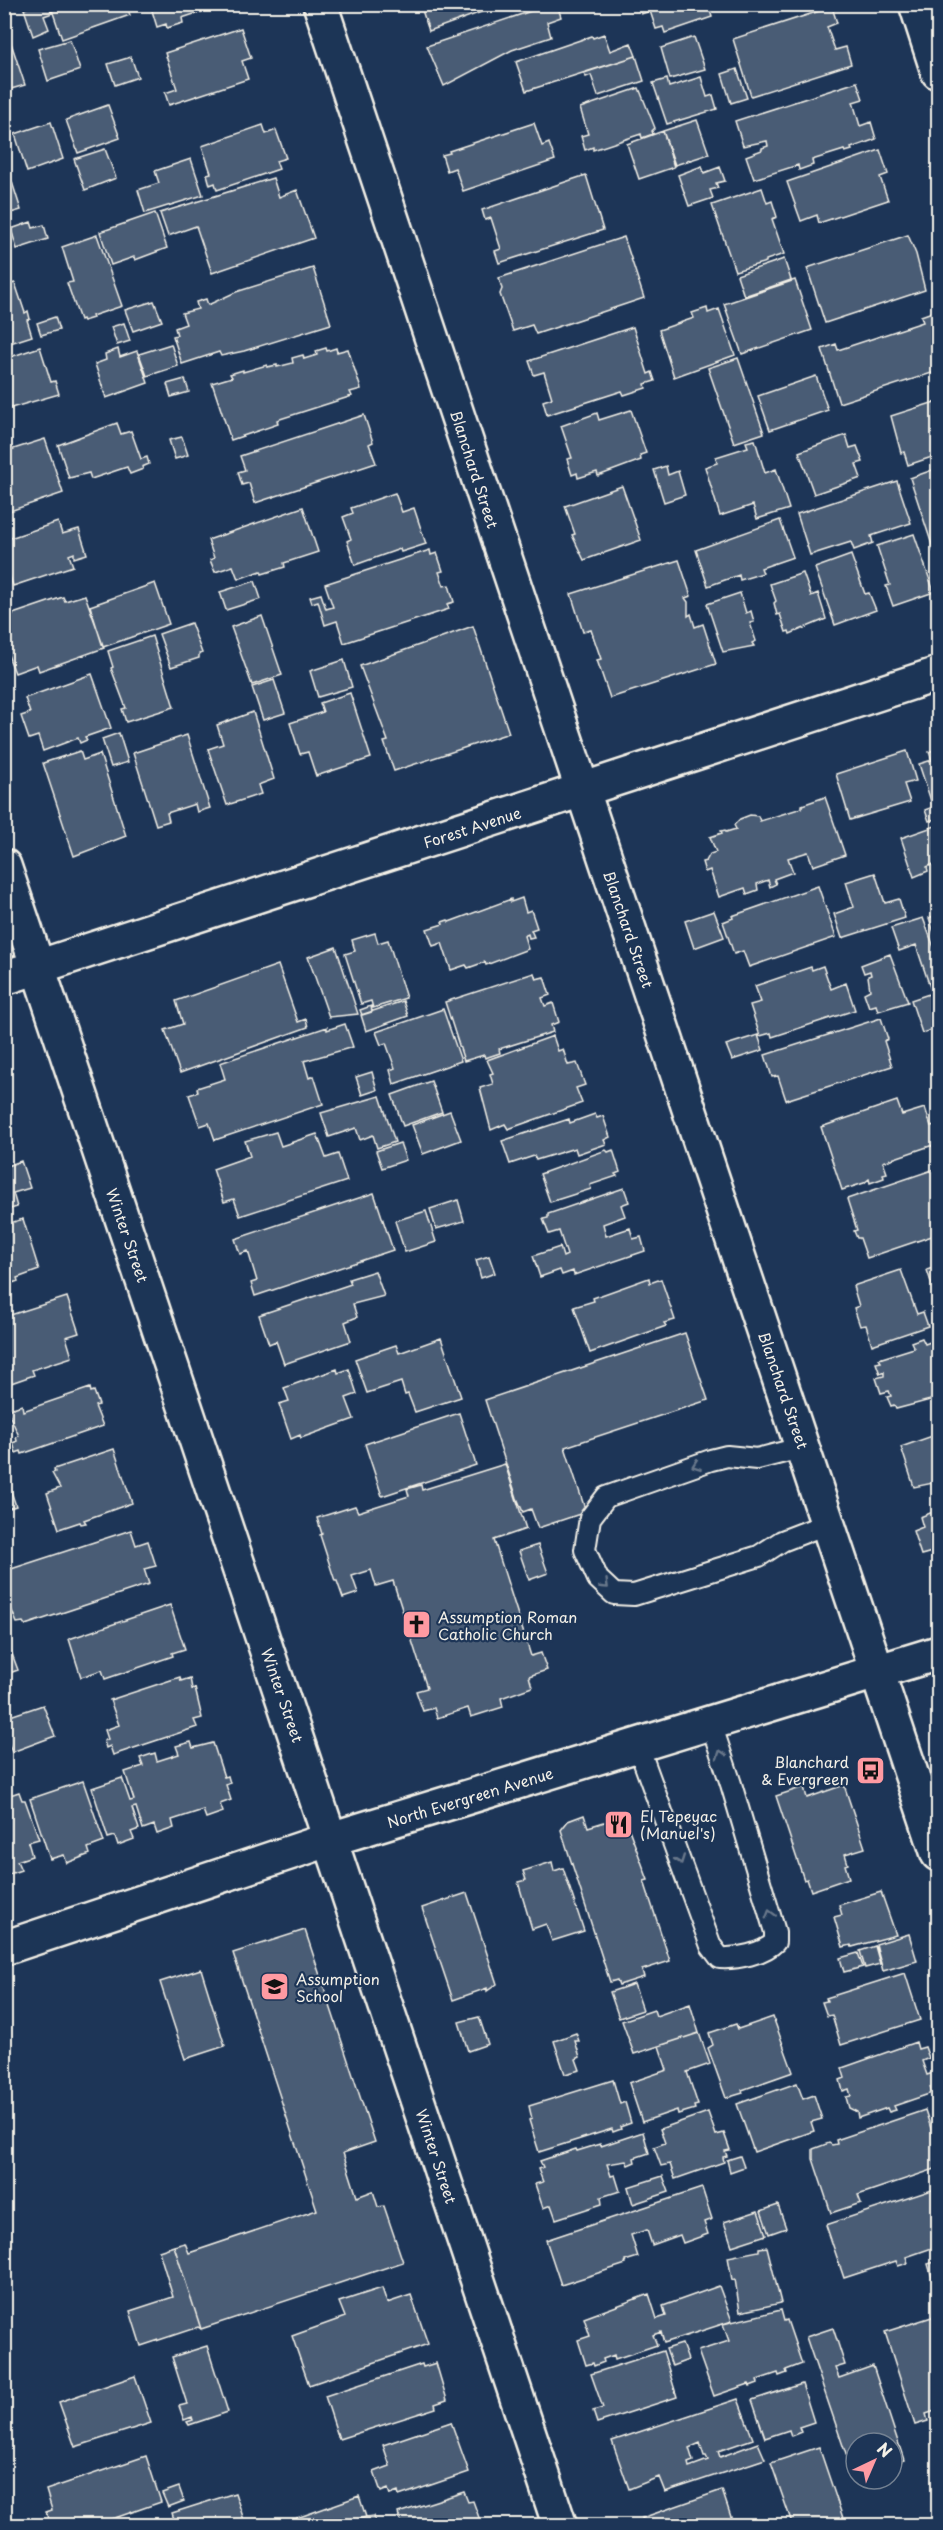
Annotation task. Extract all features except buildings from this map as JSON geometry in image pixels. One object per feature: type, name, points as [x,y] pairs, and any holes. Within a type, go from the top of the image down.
[{"type":"street","name":"Blanchard Street","points":[[320,4],[939,1854]]},
{"type":"street","points":[[916,4],[939,72]]},
{"type":"street","name":"Forest Avenue","points":[[4,978],[939,674]]},
{"type":"street","name":"Winter Street","points":[[4,866],[560,2526]]},
{"type":"street","name":"North Evergreen Avenue","points":[[4,1948],[331,1839],[880,1673],[939,1653]]},
{"type":"lane","points":[[804,1447],[753,1459],[727,1456],[711,1460],[606,1497],[590,1518],[585,1550],[598,1579],[606,1587],[614,1594],[634,1595],[759,1556],[777,1544],[829,1523]]},
{"type":"lane","points":[[638,1746],[711,1946],[720,1958],[733,1959],[769,1948],[775,1941],[775,1932],[711,1724]]},
{"type":"place","name":"Assumption Roman Catholic Church","points":[[417,1625]]},
{"type":"place","name":"Blanchard & Evergreen","points":[[870,1770]]},
{"type":"place","name":"El Tepeyac (Manuel's)","points":[[619,1824]]},
{"type":"place","name":"Assumption School","points":[[275,1987]]}]
